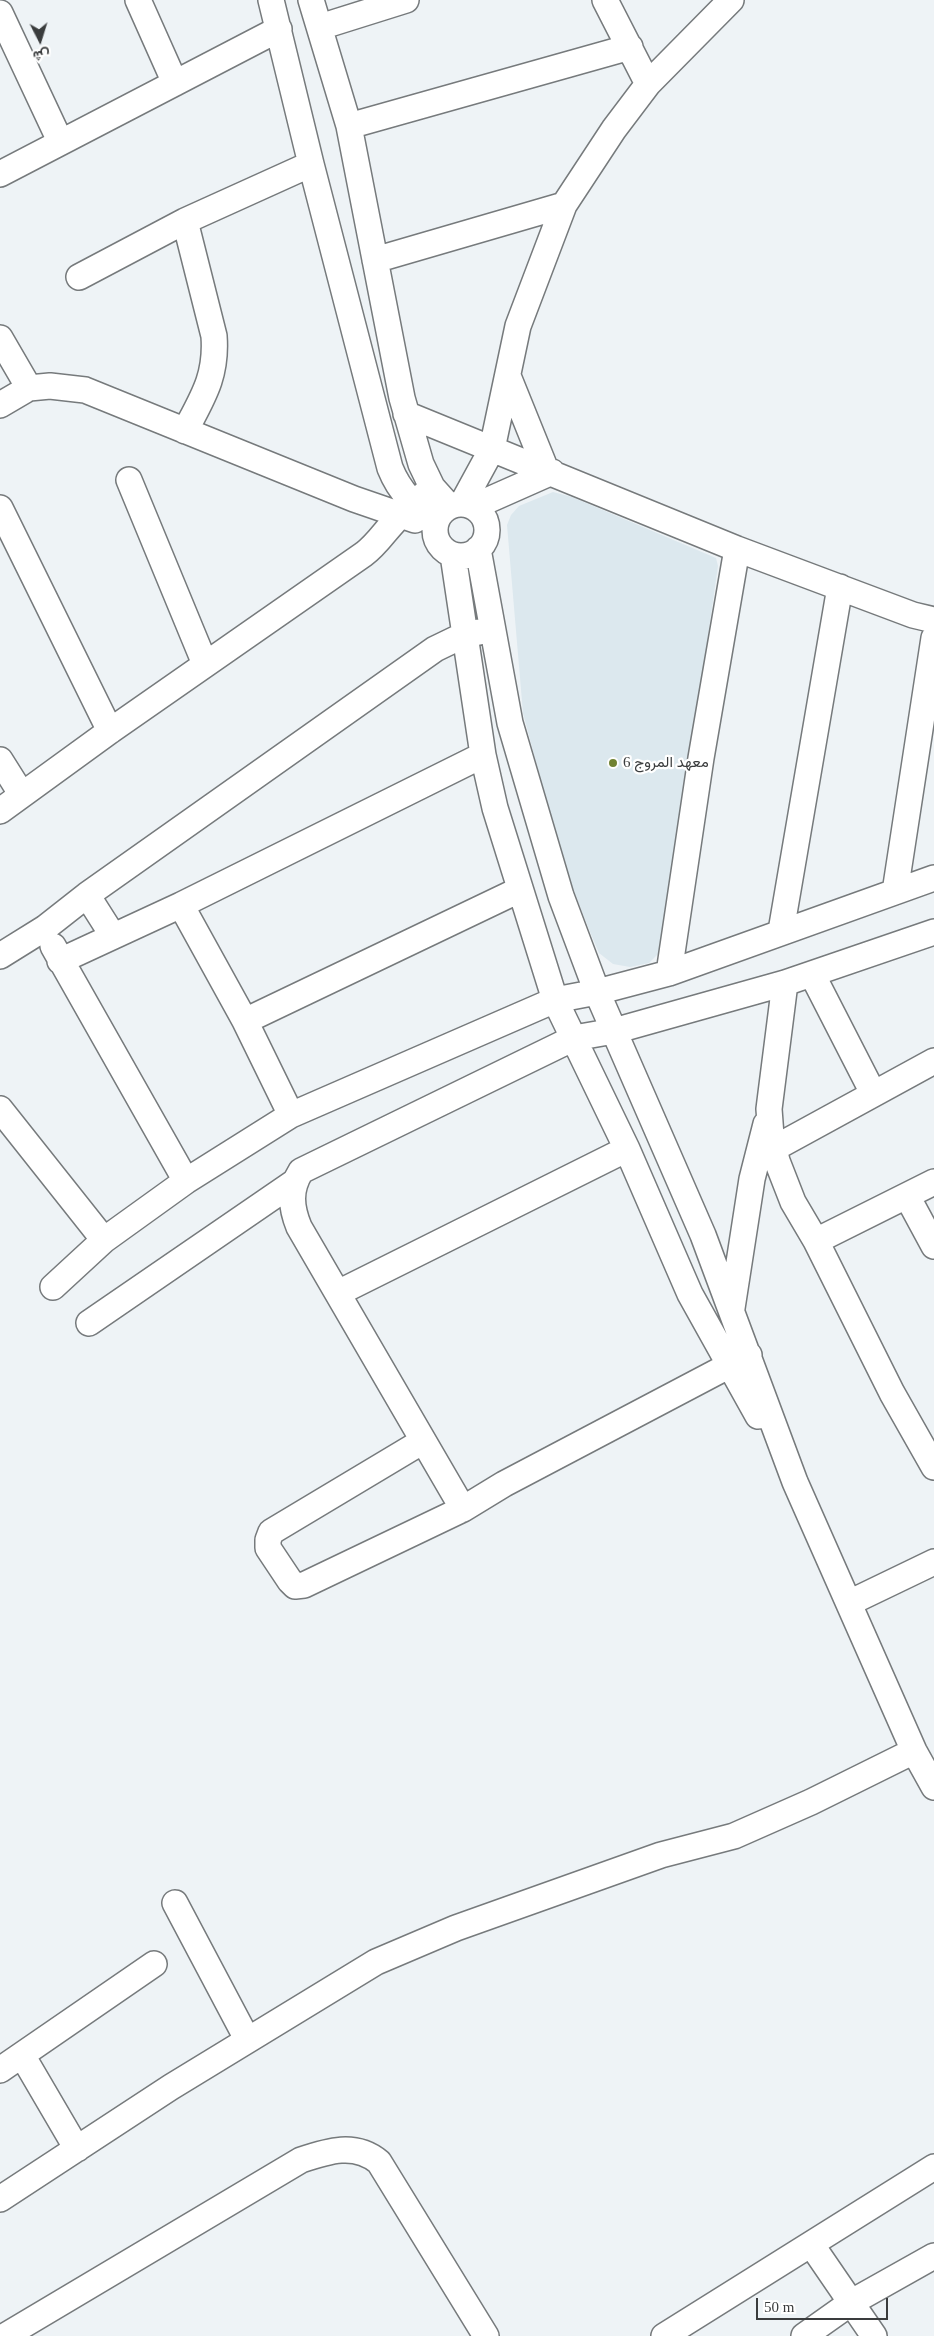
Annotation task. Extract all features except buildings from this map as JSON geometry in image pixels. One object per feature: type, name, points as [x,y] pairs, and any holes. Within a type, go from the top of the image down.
[{"type":"street","points":[[138,0],[175,83]]},
{"type":"street","points":[[271,0],[311,164],[390,468],[408,510]]},
{"type":"street","points":[[311,0],[348,126],[406,414],[421,464],[432,488],[457,513]]},
{"type":"street","points":[[320,27],[406,0]]},
{"type":"street","points":[[605,0],[648,84]]},
{"type":"street","points":[[0,405],[29,388],[50,386],[86,390],[354,499],[408,510],[457,513],[484,518],[487,531],[478,549],[466,555],[452,555],[446,552],[437,541],[457,513],[491,452],[518,326],[564,205],[614,129],[648,84],[731,0]]},
{"type":"street","points":[[0,13],[60,141]]},
{"type":"street","points":[[0,174],[60,141],[279,30]]},
{"type":"street","points":[[348,126],[630,47]]},
{"type":"street","points":[[79,277],[185,221],[311,164]]},
{"type":"street","points":[[375,260],[564,205]]},
{"type":"street","points":[[184,431],[208,387],[215,354],[214,336],[185,221]]},
{"type":"street","points":[[0,338],[29,388]]},
{"type":"street","points":[[508,376],[549,471]]},
{"type":"street","points":[[406,414],[491,452],[549,471],[737,549],[913,615],[934,620]]},
{"type":"street","points":[[457,513],[549,471]]},
{"type":"street","points":[[129,480],[205,664]]},
{"type":"street","points":[[0,811],[110,731],[375,546],[408,510],[432,488]]},
{"type":"street","points":[[0,508],[110,731]]},
{"type":"street","points":[[478,549],[491,628],[510,723],[535,814],[561,896],[597,992],[703,1235],[732,1308],[739,1360]]},
{"type":"street","points":[[669,973],[737,549]]},
{"type":"street","points":[[452,555],[483,755],[495,808],[555,1000],[627,1149],[690,1294],[739,1360],[914,1751],[934,1787]]},
{"type":"street","points":[[781,931],[840,587]]},
{"type":"street","points":[[0,956],[45,928],[88,895],[435,649],[464,635],[491,628]]},
{"type":"street","points":[[895,892],[934,638]]},
{"type":"street","points":[[60,961],[180,905],[483,755]]},
{"type":"street","points":[[0,760],[22,795]]},
{"type":"street","points":[[53,1287],[104,1240],[186,1181],[291,1115],[555,1000],[597,992],[669,973],[781,931],[934,878]]},
{"type":"street","points":[[245,1021],[520,890]]},
{"type":"street","points":[[88,895],[112,936]]},
{"type":"street","points":[[180,905],[245,1021],[291,1115]]},
{"type":"street","points":[[45,928],[60,961],[186,1181]]},
{"type":"street","points":[[89,1323],[293,1183],[301,1172],[574,1038],[614,1031],[785,983],[934,932]]},
{"type":"street","points":[[812,974],[873,1093]]},
{"type":"street","points":[[732,1308],[752,1179],[769,1110],[785,983]]},
{"type":"street","points":[[773,1149],[934,1061]]},
{"type":"street","points":[[0,1109],[104,1240]]},
{"type":"street","points":[[769,1110],[773,1149],[784,1183],[816,1241],[892,1393],[934,1467]]},
{"type":"street","points":[[338,1293],[627,1149]]},
{"type":"street","points":[[816,1241],[934,1182]]},
{"type":"street","points":[[293,1183],[293,1213],[299,1228],[463,1509]]},
{"type":"street","points":[[907,1196],[934,1246]]},
{"type":"street","points":[[423,1441],[271,1532],[268,1548],[295,1586],[304,1586],[463,1509],[504,1484],[739,1360]]},
{"type":"street","points":[[848,1603],[934,1562]]},
{"type":"street","points":[[0,2199],[247,2039],[376,1962],[456,1928],[661,1855],[734,1836],[811,1802],[914,1751]]},
{"type":"street","points":[[175,1902],[247,2039]]},
{"type":"street","points":[[0,2070],[154,1964]]},
{"type":"street","points":[[22,2055],[77,2149]]},
{"type":"street","points":[[5,2336],[300,2160],[332,2149],[351,2150],[369,2154],[379,2162],[486,2336]]},
{"type":"street","points":[[664,2336],[934,2167]]},
{"type":"street","points":[[811,2244],[874,2336]]},
{"type":"street","points":[[804,2336],[852,2302],[934,2256]]},
{"type":"shaded area","name":"معهد المروج 6","points":[[553,492],[572,497],[716,558],[718,566],[663,949],[649,963],[630,967],[613,964],[599,953],[588,927],[562,861],[523,713],[507,525],[511,515],[519,506]]},
{"type":"place","name":"معهد المروج 6","points":[[613,763]]}]
